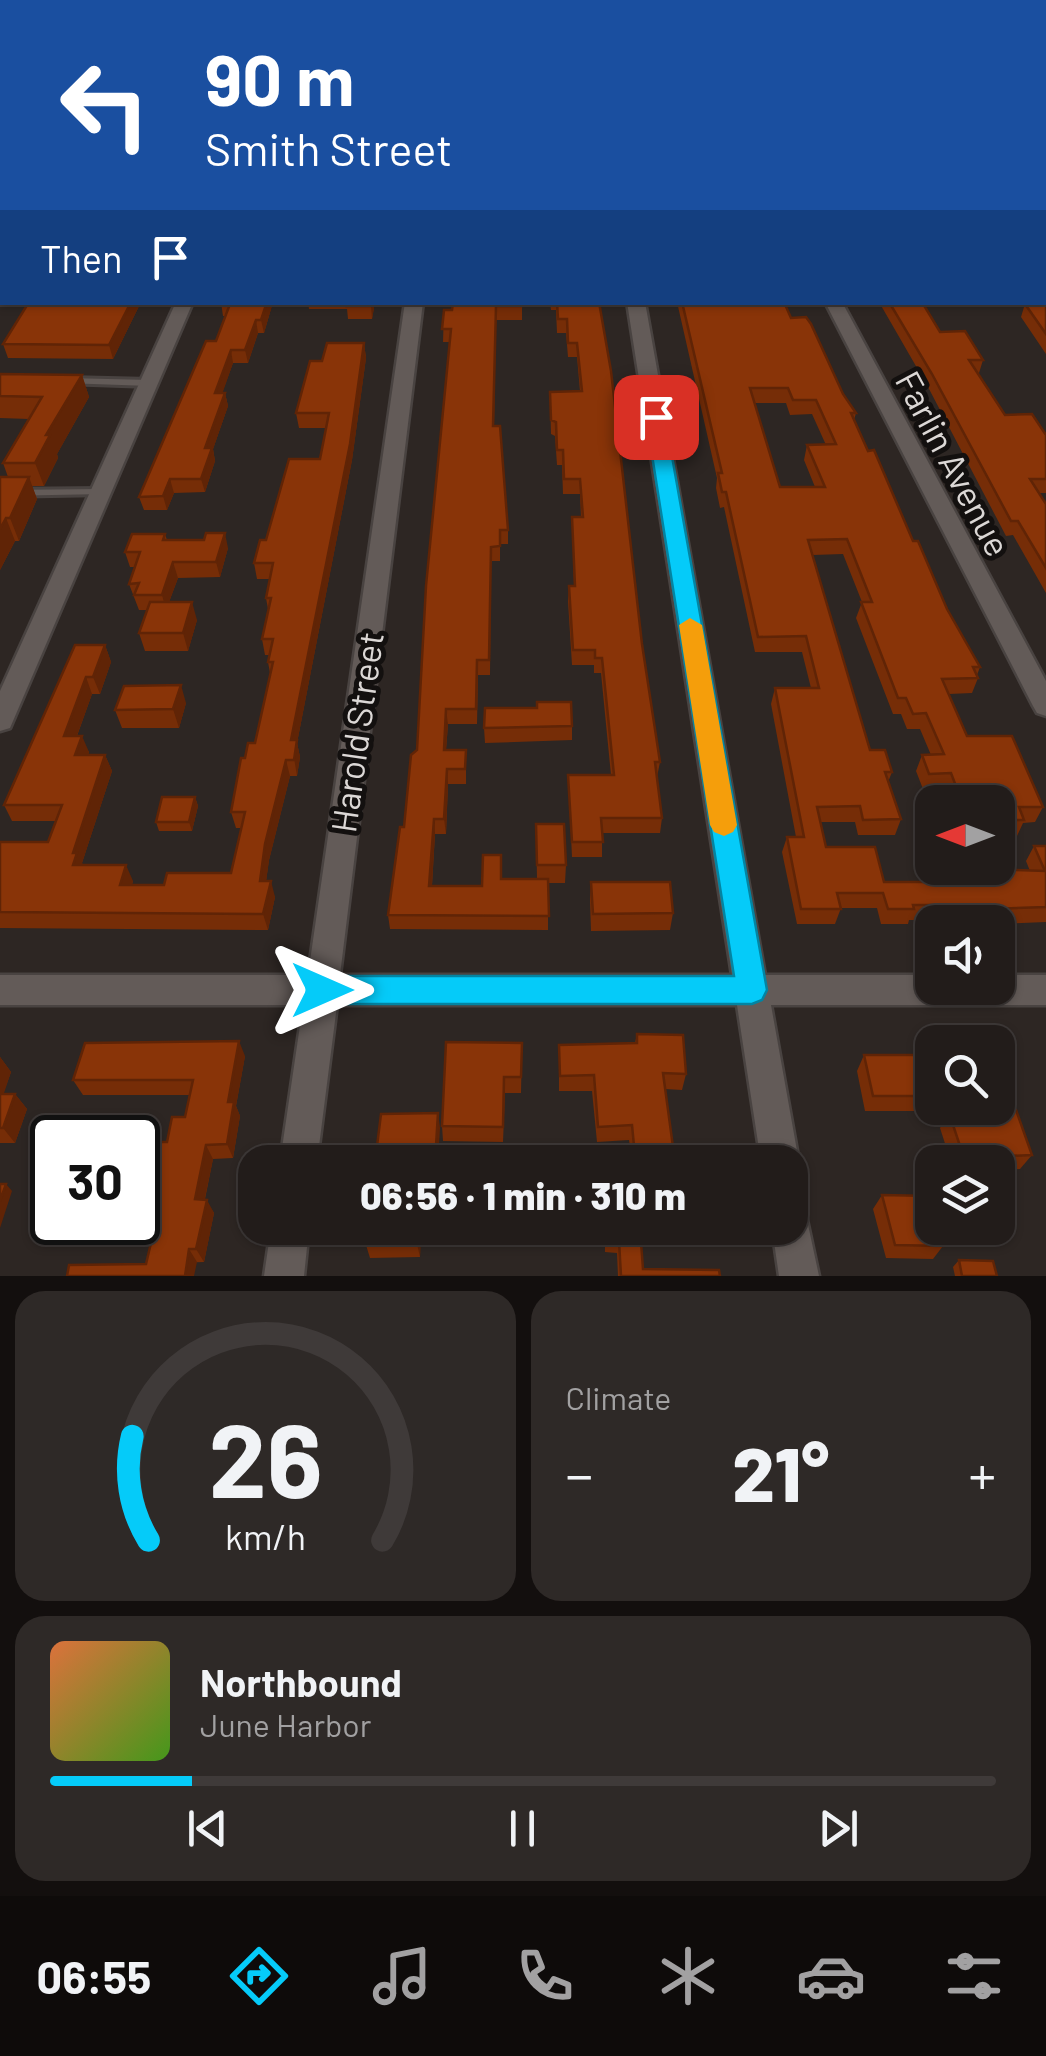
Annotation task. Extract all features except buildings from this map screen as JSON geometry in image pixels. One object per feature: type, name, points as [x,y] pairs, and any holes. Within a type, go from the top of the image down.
[{"type":"street","points":[[0,721],[184,305]]},
{"type":"street","name":"Harold Street","points":[[301,1145],[414,305]]},
{"type":"street","points":[[637,305],[777,1145]]},
{"type":"street","name":"Farlin Avenue","points":[[836,305],[1046,706]]},
{"type":"street","points":[[0,990],[1046,990]]},
{"type":"street","points":[[284,1276],[288,1245]]},
{"type":"street","points":[[794,1245],[799,1276]]},
{"type":"lane","points":[[56,381],[150,383]]},
{"type":"lane","points":[[0,493],[102,492]]},
{"type":"slow traffic","points":[[690,625],[724,825]]},
{"type":"route","points":[[322,990],[752,990],[656,417]]}]
